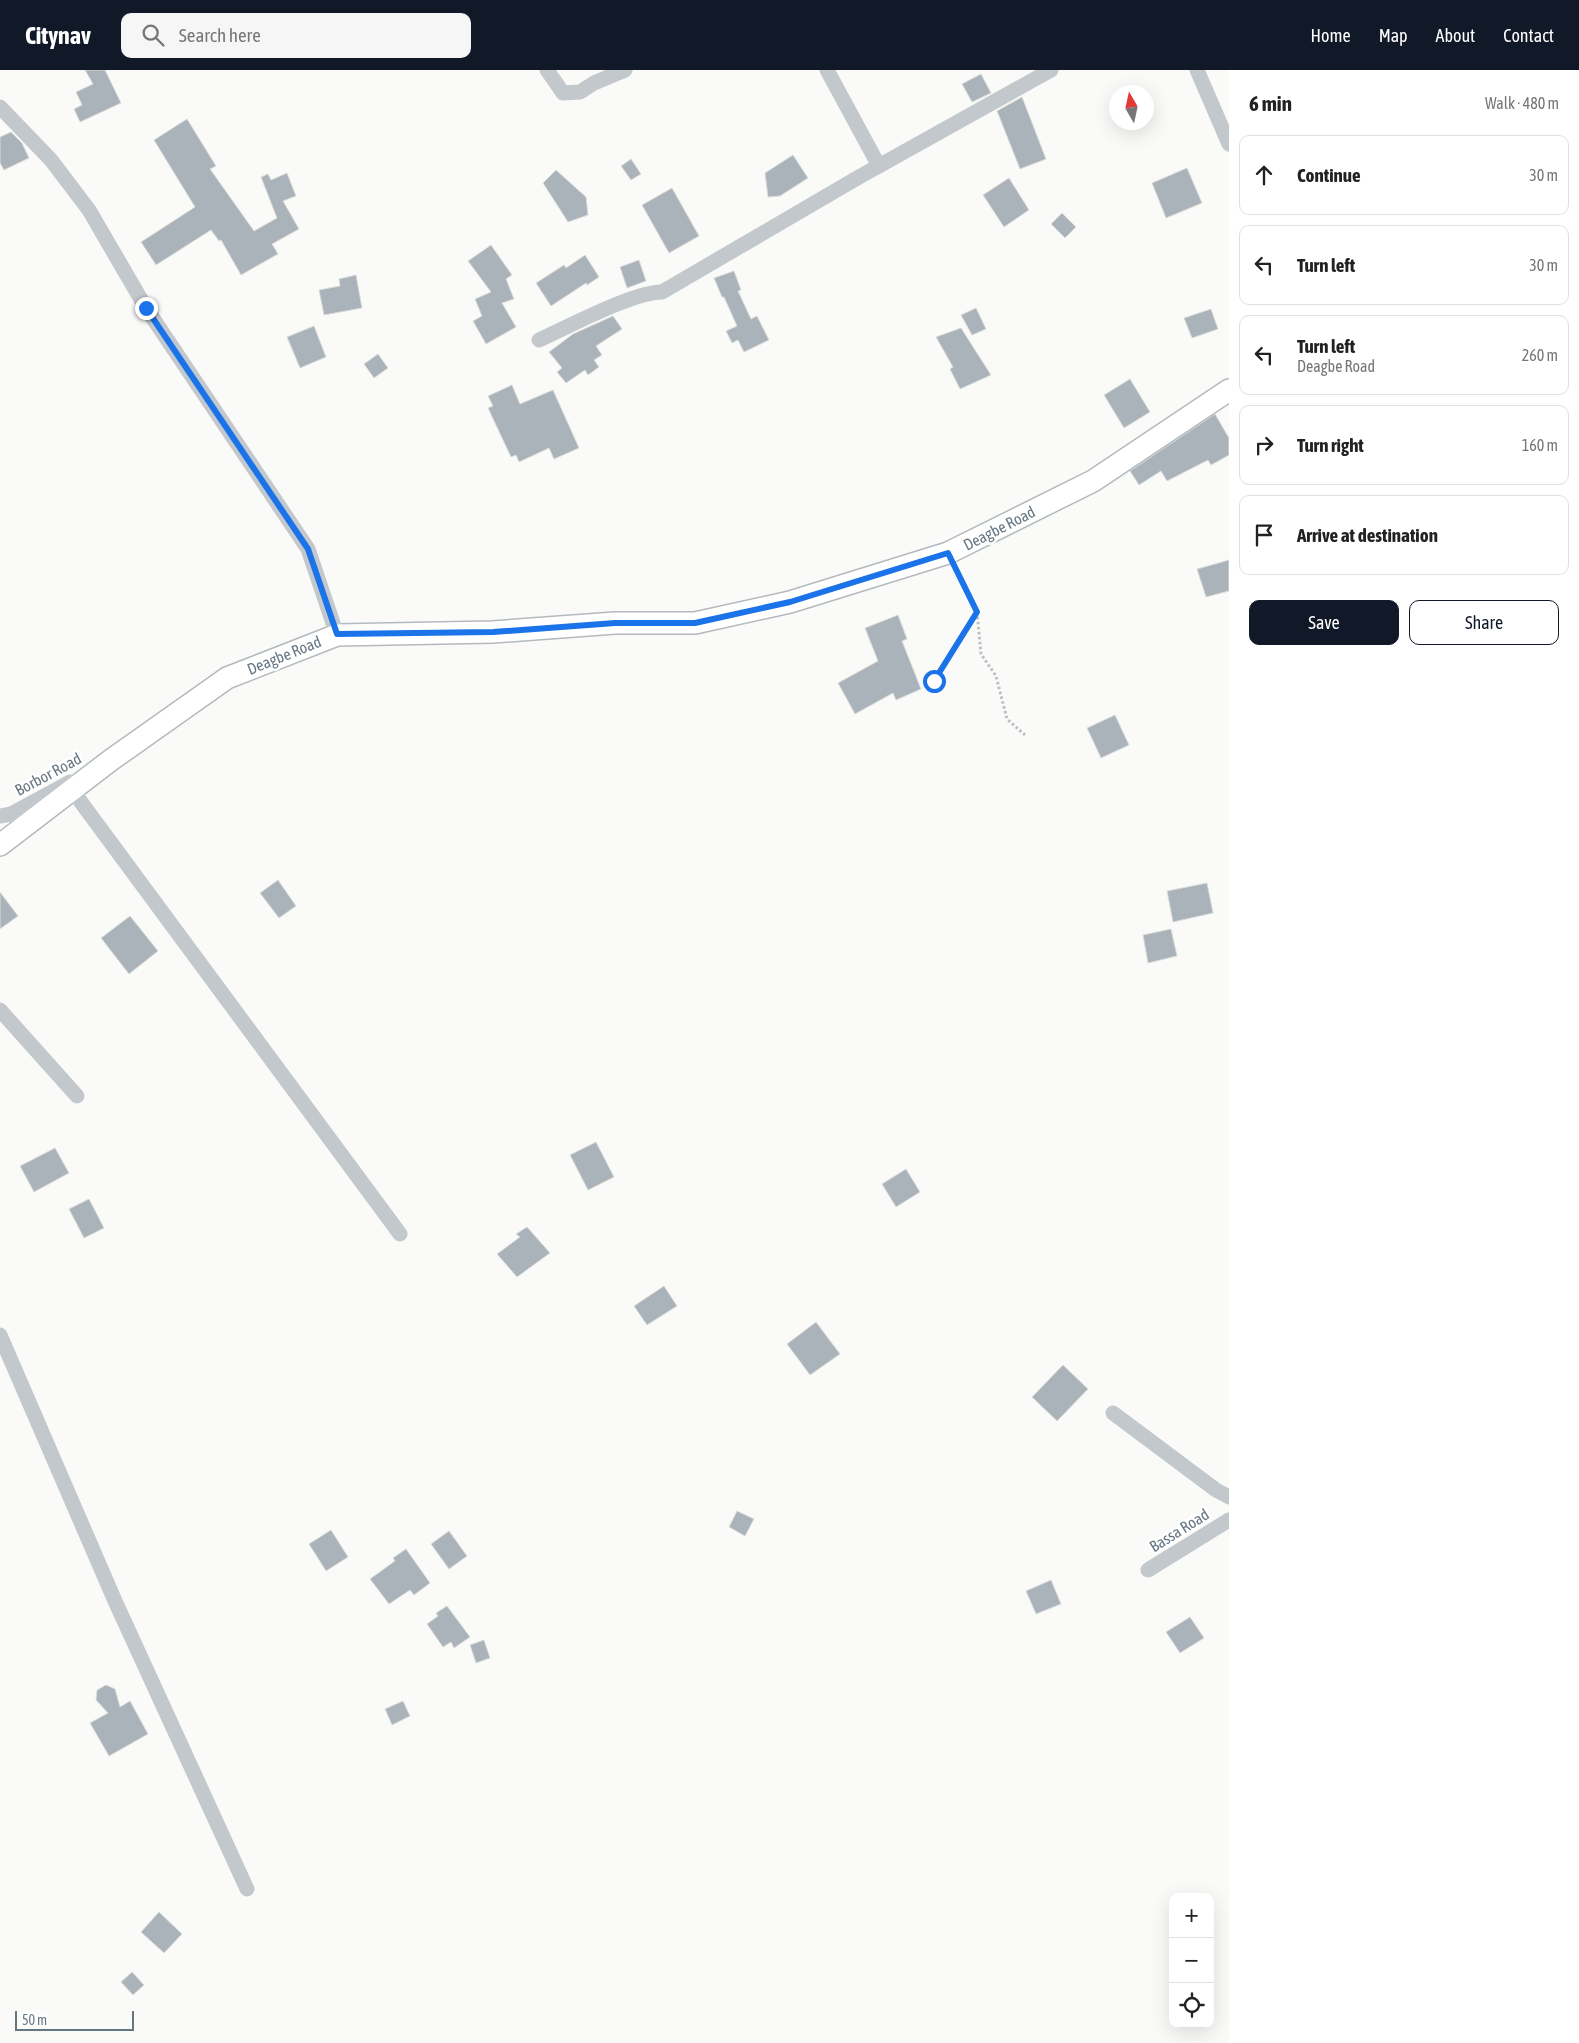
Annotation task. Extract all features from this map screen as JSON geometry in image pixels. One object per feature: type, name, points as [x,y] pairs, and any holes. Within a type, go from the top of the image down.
[{"type":"street","points":[[547,70],[563,93],[580,92],[594,83],[626,70]]},
{"type":"street","points":[[826,70],[879,166]]},
{"type":"street","points":[[539,340],[623,303],[652,292],[662,292],[879,166],[1051,70]]},
{"type":"street","points":[[1197,70],[1229,144]]},
{"type":"street","points":[[0,107],[51,160],[89,210],[146,308],[308,549],[337,634]]},
{"type":"street","name":"Deagbe Road","points":[[0,845],[111,760],[227,678],[337,634],[493,632],[615,623],[695,623],[790,602],[948,553],[1093,481],[1229,390]]},
{"type":"street","name":"Borbor Road","points":[[0,816],[11,814],[111,760]]},
{"type":"street","points":[[72,790],[400,1234]]},
{"type":"street","points":[[0,1010],[77,1096]]},
{"type":"street","points":[[0,1335],[115,1601],[246,1889]]},
{"type":"street","points":[[1113,1413],[1216,1490],[1229,1497]]},
{"type":"street","name":"Bassa Road","points":[[1148,1570],[1229,1520]]},
{"type":"path","points":[[948,553],[977,612],[981,654],[996,676],[1007,719],[1025,735]]},
{"type":"path","points":[[934,681],[977,612]]},
{"type":"building","points":[[85,70],[105,70],[121,103],[80,122],[74,109],[82,105],[76,92],[93,84]]},
{"type":"building","points":[[981,74],[991,93],[972,102],[962,84]]},
{"type":"building","points":[[1022,97],[1046,159],[1020,169],[997,111]]},
{"type":"building","points":[[187,119],[216,166],[210,169],[254,231],[277,218],[261,177],[268,174],[271,180],[287,173],[296,196],[283,201],[299,229],[272,244],[278,254],[241,275],[221,240],[219,241],[211,230],[156,265],[141,242],[195,207],[154,140]]},
{"type":"building","points":[[11,132],[22,143],[29,158],[4,170],[0,163],[0,137]]},
{"type":"building","points":[[793,155],[808,178],[780,196],[768,197],[765,173]]},
{"type":"building","points":[[631,159],[641,174],[631,180],[621,166]]},
{"type":"building","points":[[1187,168],[1202,203],[1166,218],[1152,183]]},
{"type":"building","points":[[556,170],[586,197],[588,215],[568,222],[543,183]]},
{"type":"building","points":[[1009,178],[1029,210],[1004,227],[983,195]]},
{"type":"building","points":[[672,188],[699,236],[669,253],[642,205]]},
{"type":"building","points":[[1062,213],[1076,227],[1065,238],[1051,224]]},
{"type":"building","points":[[491,245],[512,275],[506,279],[514,299],[502,303],[516,327],[486,344],[473,321],[482,316],[475,299],[491,292],[468,261]]},
{"type":"building","points":[[585,255],[599,277],[587,285],[586,283],[551,306],[536,283],[564,265],[566,268]]},
{"type":"building","points":[[639,260],[646,281],[627,288],[620,267]]},
{"type":"building","points":[[734,271],[741,290],[738,291],[751,319],[757,316],[769,340],[744,352],[738,340],[732,343],[726,331],[737,326],[714,278]]},
{"type":"building","points":[[356,275],[362,308],[324,315],[319,290],[340,286],[339,279]]},
{"type":"building","points":[[976,308],[986,329],[972,335],[961,315]]},
{"type":"building","points":[[1211,309],[1218,329],[1192,338],[1184,318]]},
{"type":"building","points":[[613,316],[622,329],[596,346],[602,355],[594,360],[599,367],[588,375],[585,370],[566,383],[557,372],[562,368],[549,352],[573,334]]},
{"type":"building","points":[[314,326],[326,357],[300,368],[287,337]]},
{"type":"building","points":[[961,328],[991,375],[960,389],[950,369],[953,367],[936,337]]},
{"type":"building","points":[[378,354],[388,368],[374,378],[364,364]]},
{"type":"building","points":[[1130,379],[1150,412],[1124,428],[1104,395]]},
{"type":"building","points":[[512,385],[520,404],[553,390],[579,448],[554,459],[549,448],[519,462],[516,455],[511,457],[488,408],[493,406],[488,396]]},
{"type":"building","points":[[1215,414],[1229,438],[1229,455],[1211,465],[1208,460],[1167,481],[1161,471],[1139,485],[1130,471]]},
{"type":"building","points":[[1229,560],[1229,591],[1206,597],[1197,569]]},
{"type":"building","points":[[898,615],[907,639],[902,641],[921,689],[896,700],[893,693],[855,714],[838,683],[878,661],[865,628]]},
{"type":"building","points":[[1115,715],[1129,745],[1101,758],[1087,728]]},
{"type":"building","points":[[278,880],[296,906],[279,918],[260,893]]},
{"type":"building","points":[[1207,883],[1213,913],[1173,922],[1167,891]]},
{"type":"building","points":[[0,892],[18,916],[0,929]]},
{"type":"building","points":[[130,916],[158,951],[129,974],[101,938]]},
{"type":"building","points":[[1171,929],[1177,956],[1148,963],[1143,935]]},
{"type":"building","points":[[596,1142],[614,1177],[588,1190],[570,1155]]},
{"type":"building","points":[[55,1148],[69,1173],[34,1192],[20,1166]]},
{"type":"building","points":[[906,1169],[920,1192],[896,1207],[882,1184]]},
{"type":"building","points":[[89,1199],[104,1228],[84,1238],[69,1209]]},
{"type":"building","points":[[527,1227],[550,1253],[517,1277],[497,1254],[520,1237],[516,1234]]},
{"type":"building","points":[[664,1286],[677,1306],[647,1325],[634,1306]]},
{"type":"building","points":[[816,1322],[840,1354],[810,1375],[787,1344]]},
{"type":"building","points":[[1063,1365],[1088,1389],[1057,1421],[1032,1397]]},
{"type":"building","points":[[737,1511],[754,1519],[745,1536],[729,1527]]},
{"type":"building","points":[[331,1530],[348,1557],[326,1571],[309,1544]]},
{"type":"building","points":[[449,1531],[467,1556],[449,1569],[431,1544]]},
{"type":"building","points":[[406,1549],[430,1583],[414,1595],[410,1590],[389,1604],[370,1579],[395,1561],[393,1558]]},
{"type":"building","points":[[1051,1580],[1061,1604],[1036,1614],[1026,1591]]},
{"type":"building","points":[[447,1606],[470,1637],[454,1648],[451,1642],[443,1647],[427,1624],[438,1616],[436,1613]]},
{"type":"building","points":[[1190,1617],[1204,1638],[1180,1653],[1166,1632]]},
{"type":"building","points":[[484,1640],[490,1658],[476,1663],[470,1645]]},
{"type":"building","points":[[106,1685],[115,1689],[120,1707],[130,1701],[148,1734],[109,1756],[90,1723],[108,1713],[96,1700],[97,1690]]},
{"type":"building","points":[[403,1701],[410,1716],[392,1725],[385,1709]]},
{"type":"building","points":[[159,1912],[182,1934],[164,1953],[141,1932]]},
{"type":"building","points":[[132,1972],[144,1985],[133,1995],[121,1982]]},
{"type":"route","points":[[146,308],[308,549],[337,634],[493,632],[615,623],[695,623],[790,602],[948,553],[977,612],[934,681]]}]
